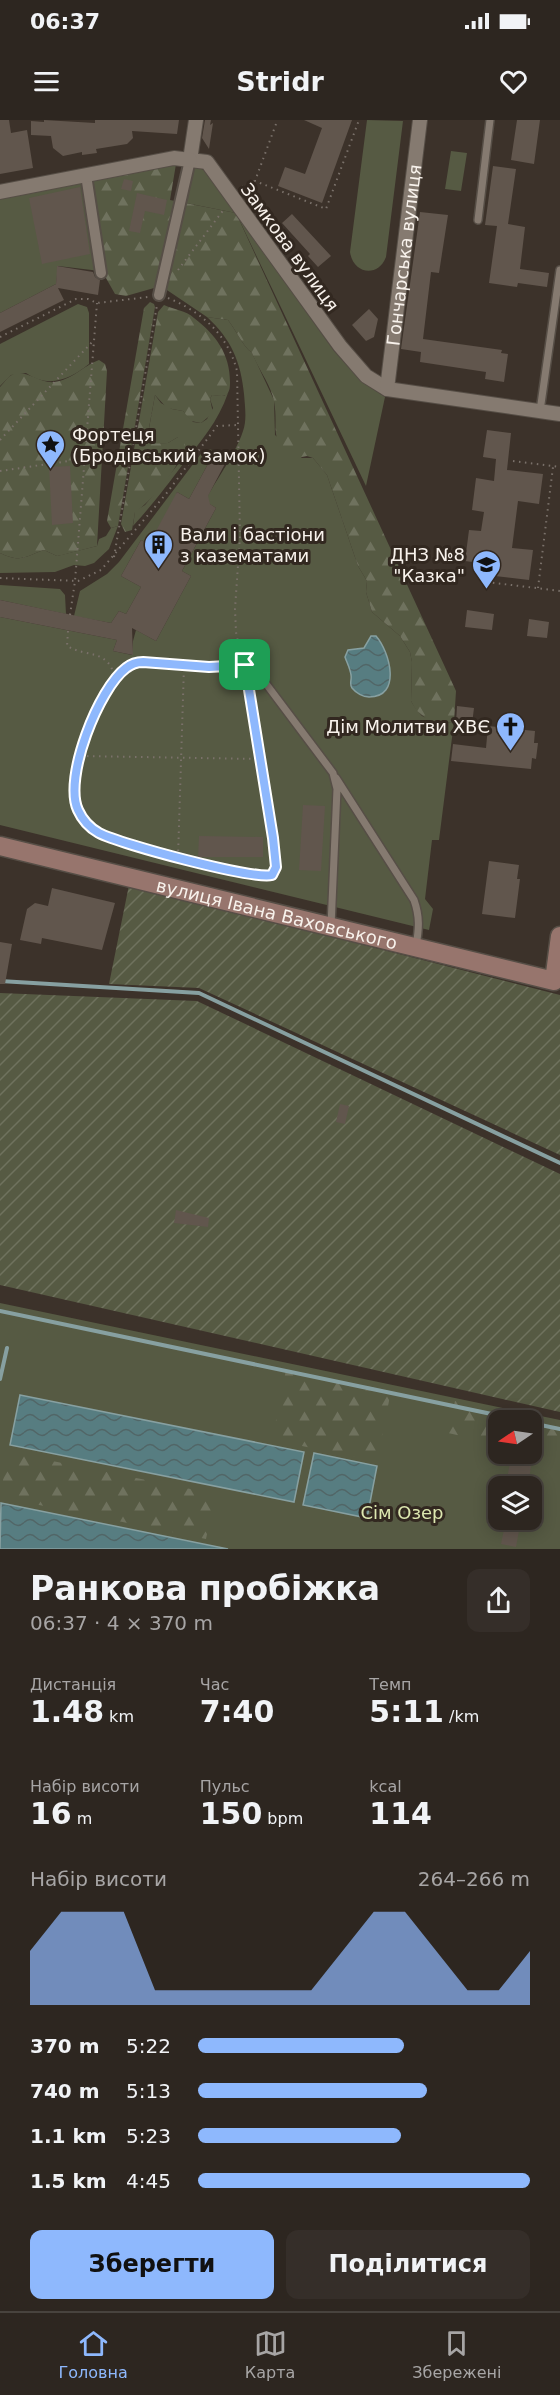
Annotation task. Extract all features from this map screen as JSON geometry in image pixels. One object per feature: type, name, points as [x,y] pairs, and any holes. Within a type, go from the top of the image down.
[{"type":"main road","name":"вулиця Івана Ваховського","points":[[0,846],[123,878],[416,946],[554,981],[560,936]]},
{"type":"street","points":[[159,295],[190,160],[196,120]]},
{"type":"street","name":"Гончарська вулиця","points":[[387,389],[420,120]]},
{"type":"street","points":[[0,192],[174,158],[190,160]]},
{"type":"street","name":"Замкова вулиця","points":[[190,160],[207,162],[348,356],[366,376],[387,389]]},
{"type":"street","points":[[86,175],[101,273]]},
{"type":"street","points":[[387,389],[560,414]]},
{"type":"lane","points":[[478,220],[490,120]]},
{"type":"lane","points":[[540,411],[560,270]]},
{"type":"lane","points":[[245,665],[252,664],[333,773],[414,900],[419,913],[420,927],[416,946]]},
{"type":"lane","points":[[332,926],[337,789],[333,773]]},
{"type":"path","points":[[255,181],[326,209],[359,120]]},
{"type":"path","points":[[114,557],[159,295],[240,188],[255,181],[276,124]]},
{"type":"path","points":[[0,337],[70,300],[82,298],[97,303],[159,295],[189,308],[205,320],[227,345],[233,355],[237,371],[240,536],[235,609],[236,632],[245,665],[274,847],[276,867],[274,874],[265,876],[242,873],[178,856],[107,836],[88,824],[78,810],[74,799],[75,779],[89,731],[114,680],[126,667],[140,662],[184,666],[245,665]]},
{"type":"path","points":[[70,615],[75,581],[97,303]]},
{"type":"path","points":[[0,440],[94,340]]},
{"type":"path","points":[[0,578],[75,581],[88,578],[101,570],[166,494],[217,426],[238,425]]},
{"type":"path","points":[[0,471],[84,459]]},
{"type":"path","points":[[513,461],[560,467]]},
{"type":"path","points":[[538,588],[553,466]]},
{"type":"path","points":[[489,564],[487,582],[560,591]]},
{"type":"path","points":[[68,631],[67,646],[107,660],[115,675],[114,680]]},
{"type":"path","points":[[178,856],[184,666]]},
{"type":"path","points":[[81,756],[259,759]]},
{"type":"green space","points":[[367,120],[403,121],[386,257],[377,268],[366,271],[356,265],[350,252]]},
{"type":"green space","points":[[451,151],[467,153],[461,191],[445,189]]},
{"type":"green space","points":[[176,164],[170,200],[236,213],[456,691],[454,722],[429,721],[416,710],[411,701],[410,652],[400,636],[372,612],[366,592],[367,581],[358,566],[327,475],[313,458],[307,456],[291,459],[279,444],[274,401],[270,389],[252,353],[228,320],[207,317],[161,286],[126,296],[115,294],[102,271],[87,181]]},
{"type":"green space","points":[[194,167],[205,170],[236,213],[186,203]]},
{"type":"green space","points":[[87,181],[100,271],[58,266],[56,284],[0,313],[0,198]]},
{"type":"green space","points":[[237,214],[334,351],[362,382],[385,397],[366,486]]},
{"type":"green space","points":[[150,302],[155,307],[118,526],[111,528],[107,521],[144,308]]},
{"type":"green space","points":[[78,304],[87,307],[89,313],[89,364],[67,378],[59,380],[43,380],[26,373],[11,375],[0,386],[0,344]]},
{"type":"green space","points":[[164,305],[191,315],[215,338],[227,363],[230,389],[224,396],[212,395],[210,399],[213,413],[201,423],[191,421],[183,411],[167,408],[155,395],[146,444],[168,443],[178,437],[185,439],[184,447],[175,468],[159,490],[135,512],[132,530],[125,532],[121,524],[158,312]]},
{"type":"green space","points":[[207,317],[228,320],[252,353],[274,400],[275,435],[302,458],[313,458],[327,475],[358,566],[367,581],[366,592],[372,612],[400,636],[410,652],[411,701],[422,716],[438,723],[454,722],[439,840],[432,840],[425,899],[433,909],[429,930],[0,825],[0,617],[117,640],[113,651],[132,655],[136,630],[156,641],[191,576],[182,571],[216,508],[205,501],[236,448],[243,431],[245,418],[243,382],[237,361],[222,334]]},
{"type":"green space","points":[[99,360],[105,364],[107,371],[97,546],[57,556],[44,550],[18,558],[0,553],[0,387],[15,373],[26,374],[48,382],[60,381]]},
{"type":"green space","points":[[228,393],[208,431],[159,496],[133,526],[135,511],[145,505],[180,462],[178,437],[168,443],[146,445],[155,395],[161,403],[172,409],[183,411],[193,422],[201,423],[207,419],[213,408],[210,399],[212,395],[224,396]]},
{"type":"green space","points":[[209,449],[215,451],[189,499],[177,492],[161,551],[141,540],[121,576],[141,587],[126,614],[119,611],[111,623],[74,616],[80,591],[107,574],[119,562],[203,451]]},
{"type":"green space","points":[[118,526],[109,549],[94,563],[85,566],[74,565],[55,572],[0,573],[0,553],[18,558],[44,550],[57,556],[97,546],[99,539],[106,536],[111,528]]},
{"type":"green space","points":[[0,585],[60,589],[65,595],[66,614],[0,600]]},
{"type":"green space","points":[[129,885],[560,995],[560,1155],[199,988],[109,984]]},
{"type":"green space","points":[[0,993],[197,1001],[560,1174],[560,1412],[0,1285]]},
{"type":"green space","name":"Сім Озер","points":[[0,1303],[512,1410],[488,1410],[488,1464],[542,1464],[542,1416],[560,1420],[560,1549],[0,1549]]},
{"type":"green space","points":[[286,1370],[391,1391],[377,1461],[272,1440]]},
{"type":"green space","points":[[455,1401],[496,1410],[488,1410],[488,1442],[448,1433]]},
{"type":"green space","points":[[542,1420],[560,1424],[560,1457],[542,1453]]},
{"type":"green space","points":[[8,1452],[215,1494],[206,1539],[0,1497]]},
{"type":"water","points":[[371,636],[376,636],[381,643],[389,662],[390,672],[386,690],[379,695],[369,697],[352,688],[351,672],[345,657],[348,650],[364,648]]},
{"type":"water","points":[[20,1395],[304,1452],[294,1502],[10,1445]]},
{"type":"water","points":[[314,1453],[377,1466],[367,1518],[303,1505]]},
{"type":"water","points":[[1,1503],[228,1549],[0,1549]]},
{"type":"building","points":[[0,120],[9,120],[11,133],[27,130],[33,168],[0,174]]},
{"type":"building","points":[[44,120],[95,123],[95,120],[179,120],[177,134],[132,131],[133,138],[127,144],[96,149],[97,153],[82,155],[82,152],[63,156],[53,148],[51,136],[31,135],[31,121],[44,122]]},
{"type":"building","points":[[205,120],[211,120],[210,125],[213,123],[209,149],[202,138]]},
{"type":"building","points":[[304,120],[352,120],[322,203],[278,186],[285,167],[305,174],[322,128]]},
{"type":"building","points":[[517,120],[540,120],[534,164],[511,160]]},
{"type":"building","points":[[493,166],[516,169],[508,224],[525,227],[520,269],[549,273],[547,287],[518,283],[517,287],[489,283],[497,226],[485,225]]},
{"type":"building","points":[[124,179],[133,181],[131,191],[121,189]]},
{"type":"building","points":[[80,187],[90,254],[42,264],[29,198]]},
{"type":"building","points":[[137,193],[167,200],[164,215],[145,211],[140,233],[129,231]]},
{"type":"building","points":[[420,212],[448,215],[439,273],[431,272],[423,339],[502,350],[501,353],[508,354],[504,382],[485,379],[486,372],[420,362],[421,352],[401,349]]},
{"type":"building","points":[[292,214],[331,256],[318,267],[308,256],[310,254],[282,223]]},
{"type":"building","points":[[57,266],[93,272],[100,280],[98,295],[58,288],[64,300],[0,332],[0,313],[56,284]]},
{"type":"building","points":[[369,309],[378,319],[374,337],[366,341],[352,325]]},
{"type":"building","points":[[487,430],[511,433],[507,470],[543,474],[539,504],[518,501],[512,548],[533,550],[529,580],[495,576],[496,565],[465,561],[469,530],[481,531],[484,512],[472,510],[476,478],[494,481],[496,459],[483,457]]},
{"type":"building","points":[[215,451],[228,458],[208,496],[210,504],[216,508],[182,571],[191,576],[156,641],[132,628],[133,655],[113,651],[117,640],[0,617],[0,600],[111,623],[119,611],[126,614],[141,587],[121,576],[141,540],[149,544],[177,492],[189,499]]},
{"type":"building","points":[[70,466],[73,523],[52,525],[49,467]]},
{"type":"building","points":[[467,610],[494,614],[492,630],[465,627]]},
{"type":"building","points":[[529,619],[549,622],[547,638],[527,636]]},
{"type":"building","points":[[457,706],[474,708],[472,724],[456,723]]},
{"type":"building","name":"Дім Молитви ХВЄ","points":[[488,726],[535,731],[534,743],[538,743],[536,759],[532,758],[531,769],[451,761],[453,744],[486,748]]},
{"type":"building","points":[[303,805],[325,806],[321,871],[299,870]]},
{"type":"building","points":[[199,836],[263,837],[263,857],[198,857]]},
{"type":"building","points":[[489,861],[519,865],[517,879],[520,879],[515,918],[482,914]]},
{"type":"building","points":[[52,888],[115,903],[102,950],[42,938],[41,944],[20,940],[27,909],[35,903],[48,906]]},
{"type":"building","points":[[0,942],[12,944],[5,984],[0,984]]},
{"type":"building","points":[[340,1104],[349,1106],[345,1124],[336,1122]]},
{"type":"building","points":[[176,1210],[209,1218],[208,1227],[174,1223]]},
{"type":"building","points":[[510,1464],[531,1466],[530,1476],[508,1476]]},
{"type":"building","points":[[504,1530],[519,1530],[516,1547],[501,1544]]},
{"type":"waterway","points":[[0,981],[199,993],[560,1163]]},
{"type":"waterway","points":[[0,1311],[488,1413]]},
{"type":"waterway","points":[[0,1379],[7,1348]]},
{"type":"waterway","points":[[542,1425],[560,1429]]},
{"type":"place","name":"Фортеця (Бродівський замок)","points":[[51,470]]},
{"type":"place","name":"Вали і бастіони з казематами","points":[[159,570]]},
{"type":"place","name":"ДНЗ №8 \"Казка\"","points":[[486,590]]},
{"type":"place","name":"Дім Молитви ХВЄ","points":[[511,752]]},
{"type":"route","points":[[140,662],[209,667],[245,665],[273,838],[276,864],[274,874],[265,876],[242,873],[136,846],[92,828],[76,805],[73,793],[75,779],[85,739],[96,713],[108,689],[122,671],[131,664],[140,662]]}]
